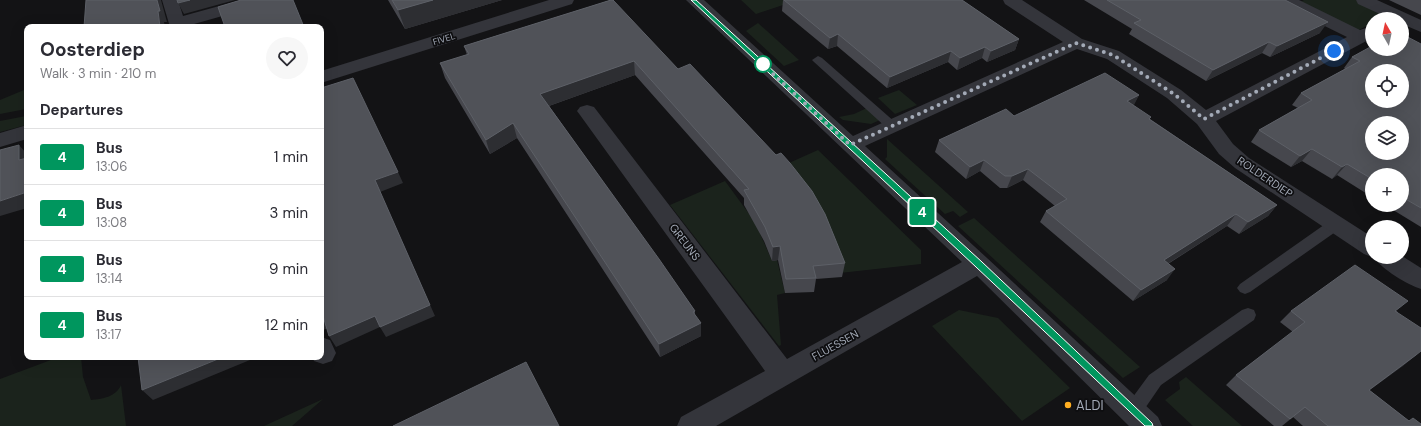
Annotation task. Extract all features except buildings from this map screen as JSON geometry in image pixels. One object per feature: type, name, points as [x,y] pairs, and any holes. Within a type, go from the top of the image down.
[{"type":"street","points":[[170,0],[178,24]]},
{"type":"street","points":[[181,24],[259,0]]},
{"type":"street","name":"FIVEL","points":[[324,76],[566,0]]},
{"type":"street","points":[[694,0],[979,264],[1148,426]]},
{"type":"street","name":"ROLDERDIEP","points":[[1011,0],[1076,43],[1113,55],[1174,94],[1204,119],[1226,149],[1242,163],[1365,243]]},
{"type":"street","points":[[1286,0],[1365,34]]},
{"type":"street","points":[[1364,0],[1421,27]]},
{"type":"street","points":[[1204,119],[1365,35]]},
{"type":"street","points":[[850,145],[1076,43]]},
{"type":"street","name":"GREUNS","points":[[587,111],[783,374]]},
{"type":"street","points":[[0,140],[24,133]]},
{"type":"street","name":"FLUESSEN","points":[[691,426],[979,264]]},
{"type":"street","points":[[1397,264],[1421,280]]},
{"type":"lane","points":[[818,60],[892,126]]},
{"type":"lane","points":[[1245,288],[1336,224]]},
{"type":"lane","points":[[1133,411],[1155,380],[1248,315]]},
{"type":"shaded area","points":[[741,0],[798,0],[756,14]]},
{"type":"shaded area","points":[[1304,0],[1356,0],[1381,12],[1365,12],[1365,27],[1355,32],[1298,3]]},
{"type":"shaded area","points":[[758,23],[799,60],[784,66],[746,31]]},
{"type":"shaded area","points":[[24,90],[24,109],[0,114],[0,100]]},
{"type":"shaded area","points":[[899,90],[917,105],[895,114],[878,98]]},
{"type":"shaded area","points":[[867,108],[880,120],[871,124],[843,120],[839,117],[854,114]]},
{"type":"shaded area","points":[[24,116],[24,126],[0,132],[0,121]]},
{"type":"shaded area","points":[[887,139],[968,212],[960,217],[953,211],[945,214],[885,159],[887,157]]},
{"type":"shaded area","points":[[818,150],[921,250],[921,264],[840,273],[780,167]]},
{"type":"shaded area","points":[[725,181],[755,222],[772,261],[777,260],[785,293],[777,295],[781,345],[779,346],[670,205]]},
{"type":"shaded area","points":[[974,218],[1140,367],[1123,378],[958,226]]},
{"type":"shaded area","points":[[959,310],[998,318],[1070,388],[1022,421],[932,326]]},
{"type":"shaded area","points":[[51,360],[81,360],[83,377],[91,400],[112,395],[121,385],[126,426],[0,426],[0,379]]},
{"type":"shaded area","points":[[1186,377],[1242,426],[1193,426],[1165,400],[1180,389],[1179,382]]},
{"type":"shaded area","points":[[323,399],[292,426],[264,426]]},
{"type":"bus line","name":"4","points":[[694,0],[979,264],[1148,426]]},
{"type":"place","name":"ALDI","points":[[1068,405]]},
{"type":"route","points":[[763,64],[760,62],[850,145],[1076,43],[1102,50],[1113,55],[1174,94],[1188,104],[1204,119],[1334,51]]}]
